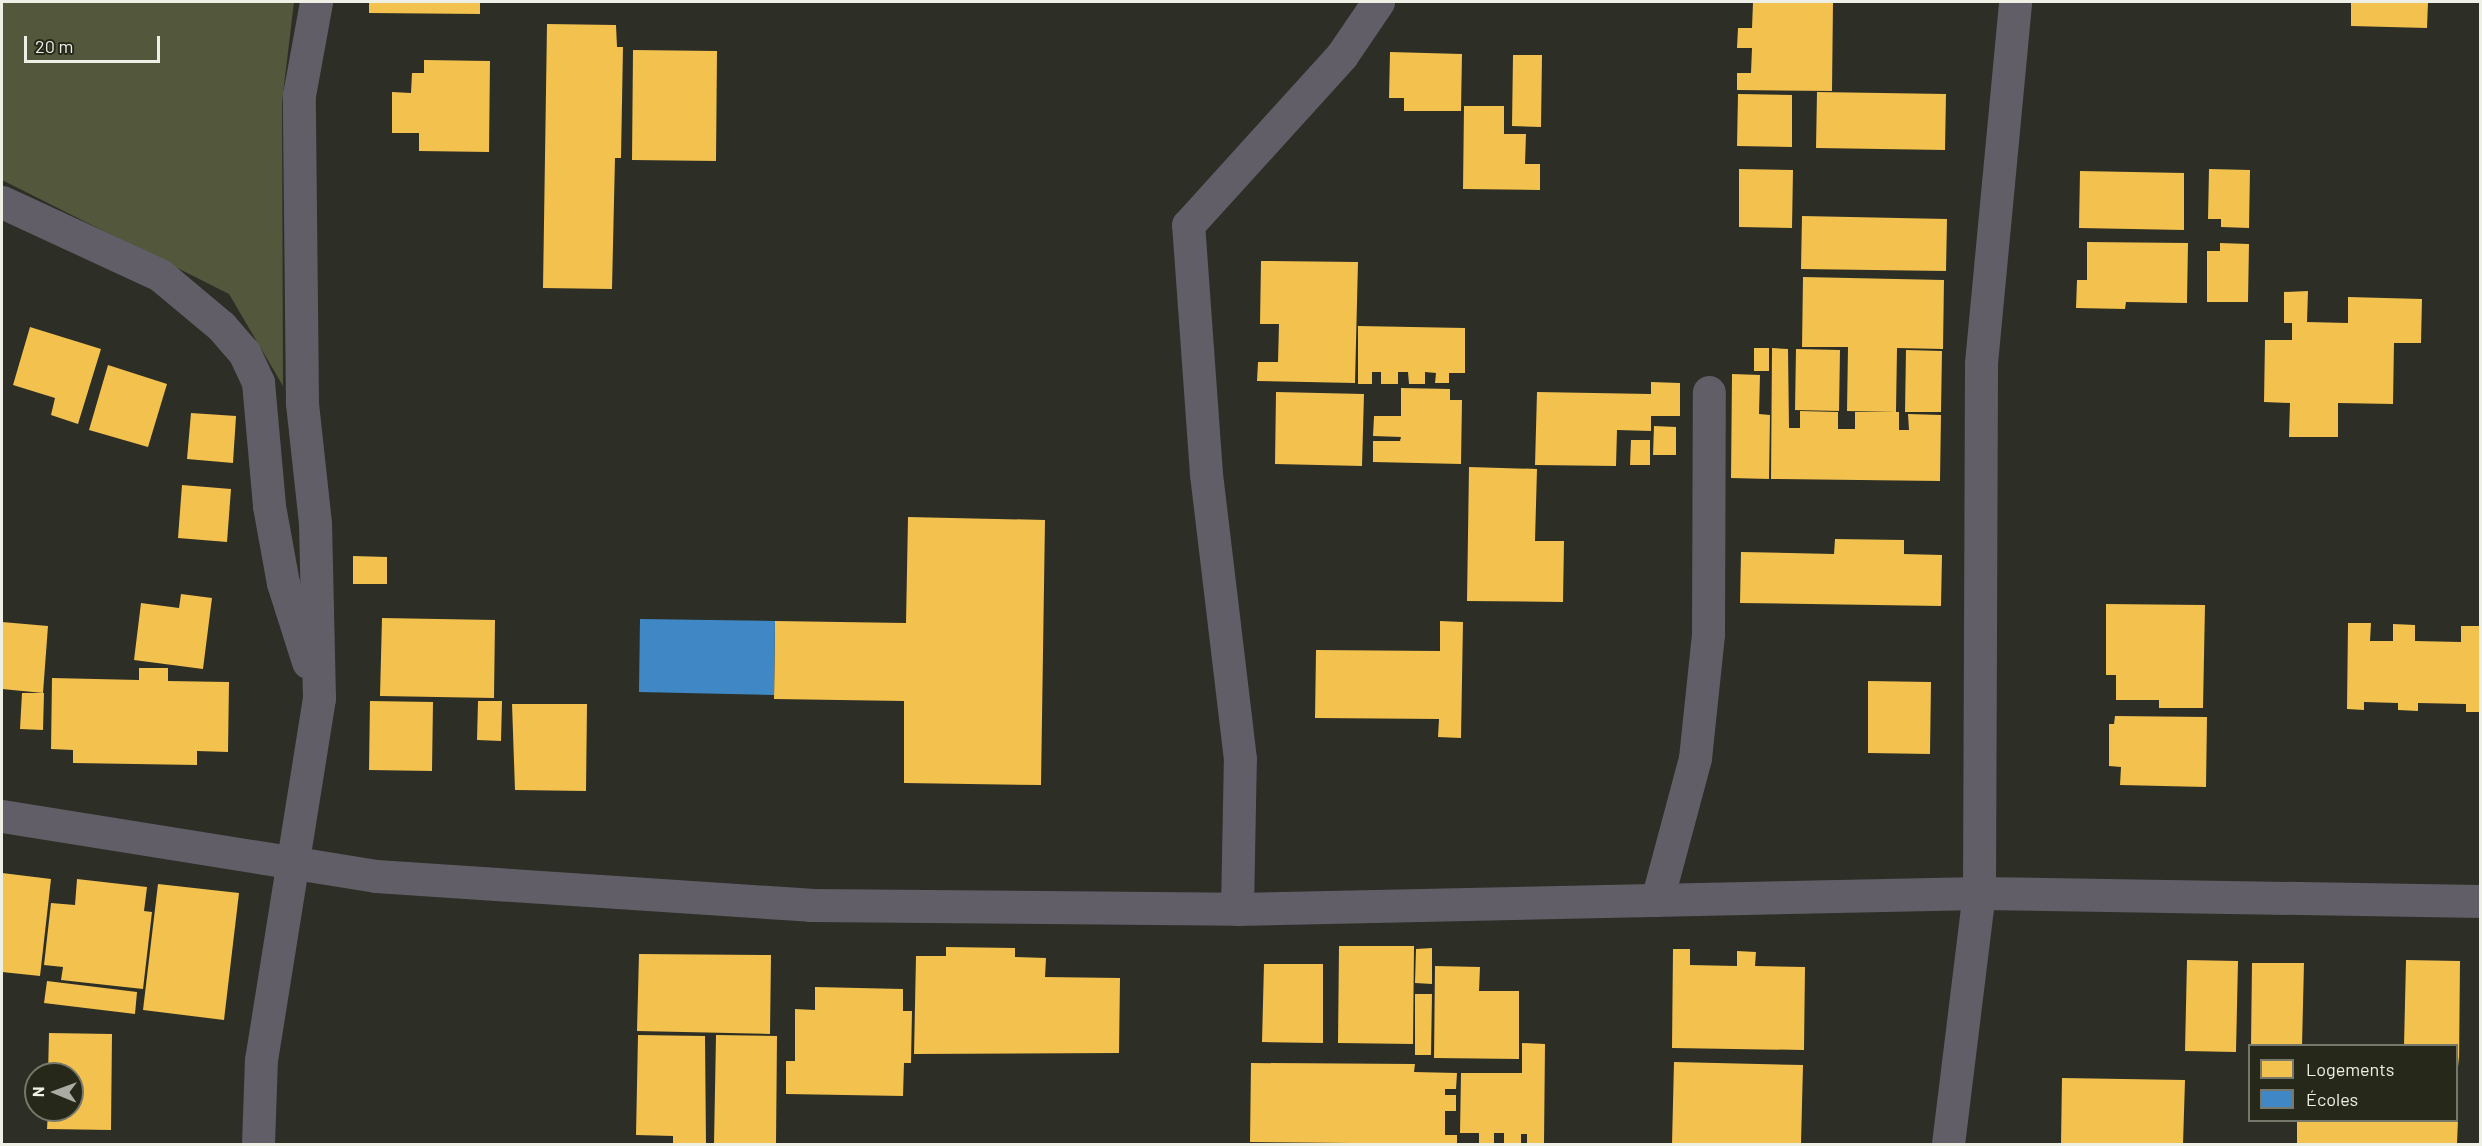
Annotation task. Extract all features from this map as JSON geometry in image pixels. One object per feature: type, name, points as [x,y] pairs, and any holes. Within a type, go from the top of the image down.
[{"type":"street","points":[[258,1144],[261,1060],[319,698],[315,523],[302,403],[299,95],[316,2]]},
{"type":"street","points":[[1237,909],[1240,759],[1206,474],[1188,225],[1341,55],[1378,2]]},
{"type":"street","points":[[1948,1144],[1979,893],[1981,363],[2014,2]]},
{"type":"street","points":[[6,215],[160,275],[221,326],[244,352],[258,382],[269,506],[283,583],[319,698]]},
{"type":"street","points":[[1657,900],[1695,758],[1708,634],[1709,392]]},
{"type":"street","points":[[2,816],[376,876],[810,905],[1237,909],[1979,893],[2481,901]]},
{"type":"green space","points":[[2,2],[294,2],[282,102],[283,386],[229,294],[2,180]]},
{"type":"building: Logements","points":[[369,2],[480,2],[480,14],[369,13]]},
{"type":"building: Logements","points":[[1753,2],[1833,2],[1832,91],[1737,90],[1737,73],[1751,73],[1752,48],[1737,48],[1738,28],[1752,28]]},
{"type":"building: Logements","points":[[2351,2],[2428,2],[2427,28],[2351,26]]},
{"type":"building: Logements","points":[[547,24],[616,25],[617,47],[623,47],[621,158],[615,158],[612,289],[543,288]]},
{"type":"building: Logements","points":[[633,50],[717,51],[716,161],[632,160]]},
{"type":"building: Logements","points":[[1390,52],[1462,54],[1461,111],[1404,111],[1404,98],[1389,98]]},
{"type":"building: Logements","points":[[1513,55],[1542,55],[1541,127],[1512,126]]},
{"type":"building: Logements","points":[[424,60],[490,61],[489,152],[419,151],[419,133],[392,133],[392,92],[411,93],[412,73],[424,73]]},
{"type":"building: Logements","points":[[1817,92],[1946,94],[1945,150],[1816,148]]},
{"type":"building: Logements","points":[[1738,94],[1792,95],[1792,147],[1737,146]]},
{"type":"building: Logements","points":[[1464,106],[1504,106],[1504,134],[1526,134],[1525,164],[1540,164],[1540,190],[1463,189]]},
{"type":"building: Logements","points":[[1739,169],[1793,170],[1792,228],[1739,227]]},
{"type":"building: Logements","points":[[2209,169],[2250,170],[2249,228],[2221,227],[2221,219],[2208,219]]},
{"type":"building: Logements","points":[[2080,171],[2184,173],[2184,230],[2079,228]]},
{"type":"building: Logements","points":[[1802,216],[1947,219],[1946,271],[1801,269]]},
{"type":"building: Logements","points":[[2087,242],[2188,243],[2187,303],[2126,302],[2125,309],[2076,308],[2077,280],[2087,280]]},
{"type":"building: Logements","points":[[2220,243],[2249,244],[2248,302],[2207,302],[2207,251],[2220,251]]},
{"type":"building: Logements","points":[[1261,261],[1358,262],[1355,383],[1257,381],[1258,362],[1278,362],[1279,324],[1260,324]]},
{"type":"building: Logements","points":[[1803,277],[1944,280],[1943,349],[1897,348],[1896,412],[1847,411],[1848,347],[1802,347]]},
{"type":"building: Logements","points":[[2308,291],[2307,322],[2348,323],[2348,297],[2422,299],[2421,343],[2394,343],[2393,404],[2338,403],[2338,437],[2289,437],[2290,403],[2264,402],[2265,340],[2292,340],[2292,323],[2284,323],[2284,292]]},
{"type":"building: Logements","points":[[1358,326],[1465,328],[1465,373],[1449,373],[1449,383],[1435,383],[1436,373],[1425,372],[1425,384],[1409,384],[1408,372],[1398,372],[1398,384],[1381,384],[1381,372],[1372,372],[1372,384],[1358,384]]},
{"type":"building: Logements","points":[[30,327],[101,349],[78,424],[51,415],[55,398],[13,385]]},
{"type":"building: Logements","points":[[1754,348],[1769,348],[1769,371],[1754,371]]},
{"type":"building: Logements","points":[[1772,348],[1788,349],[1789,428],[1800,428],[1800,411],[1838,412],[1838,429],[1855,429],[1855,412],[1899,412],[1899,430],[1909,430],[1908,414],[1941,415],[1940,481],[1771,479]]},
{"type":"building: Logements","points":[[1796,349],[1840,350],[1839,411],[1795,410]]},
{"type":"building: Logements","points":[[1906,350],[1942,351],[1941,412],[1905,412]]},
{"type":"building: Logements","points":[[108,365],[167,384],[148,447],[89,430]]},
{"type":"building: Logements","points":[[1732,374],[1760,375],[1759,414],[1770,415],[1769,479],[1731,478]]},
{"type":"building: Logements","points":[[1651,382],[1680,383],[1680,416],[1651,416],[1651,431],[1617,430],[1616,466],[1535,465],[1537,392],[1651,394]]},
{"type":"building: Logements","points":[[1401,388],[1450,389],[1450,400],[1462,400],[1461,464],[1373,462],[1373,441],[1400,441],[1401,437],[1373,436],[1374,416],[1401,416]]},
{"type":"building: Logements","points":[[1276,392],[1364,394],[1362,466],[1275,464]]},
{"type":"building: Logements","points":[[191,413],[236,416],[233,463],[187,459]]},
{"type":"building: Logements","points":[[1654,426],[1676,427],[1676,455],[1653,455]]},
{"type":"building: Logements","points":[[1631,440],[1650,440],[1650,465],[1630,465]]},
{"type":"building: Logements","points":[[1469,467],[1537,469],[1535,541],[1564,541],[1563,602],[1467,601]]},
{"type":"building: Logements","points":[[182,485],[231,489],[227,542],[178,538]]},
{"type":"building: Logements","points":[[908,517],[1045,520],[1041,785],[904,783],[904,701],[774,699],[775,621],[906,623]]},
{"type":"building: Logements","points":[[1835,539],[1904,540],[1904,554],[1942,555],[1941,606],[1740,603],[1741,552],[1834,554]]},
{"type":"building: Logements","points":[[353,556],[387,557],[387,584],[353,584]]},
{"type":"building: Logements","points":[[181,594],[212,598],[203,669],[134,660],[141,603],[179,608]]},
{"type":"building: Logements","points":[[2106,604],[2205,605],[2203,708],[2159,708],[2159,700],[2116,700],[2116,675],[2106,675]]},
{"type":"building: Logements","points":[[382,618],[495,620],[494,698],[380,696]]},
{"type":"building: Logements","points":[[1440,621],[1463,622],[1461,738],[1438,737],[1439,719],[1315,718],[1316,650],[1440,651]]},
{"type":"building: Logements","points":[[2,622],[48,626],[43,693],[2,689]]},
{"type":"building: Logements","points":[[2348,623],[2371,623],[2370,641],[2393,641],[2393,624],[2415,625],[2415,641],[2461,642],[2461,626],[2480,626],[2480,712],[2466,712],[2466,704],[2418,703],[2418,711],[2398,710],[2398,703],[2364,702],[2364,710],[2347,709]]},
{"type":"building: Logements","points":[[139,668],[168,668],[168,681],[229,682],[228,752],[197,751],[197,765],[73,763],[73,750],[51,749],[52,678],[139,680]]},
{"type":"building: Logements","points":[[1868,681],[1931,682],[1930,754],[1868,753]]},
{"type":"building: Logements","points":[[22,693],[44,693],[43,730],[20,729]]},
{"type":"building: Logements","points":[[370,701],[433,702],[432,771],[369,770]]},
{"type":"building: Logements","points":[[478,701],[502,701],[501,741],[477,740]]},
{"type":"building: Logements","points":[[512,704],[587,704],[586,791],[515,790]]},
{"type":"building: Logements","points":[[2115,716],[2207,717],[2206,787],[2120,785],[2121,767],[2109,766],[2109,724],[2114,724]]},
{"type":"building: Logements","points":[[2,873],[51,879],[40,976],[2,972]]},
{"type":"building: Logements","points":[[77,879],[147,887],[144,911],[152,912],[143,989],[61,980],[63,967],[44,965],[51,903],[75,905]]},
{"type":"building: Logements","points":[[158,884],[239,893],[224,1020],[143,1010]]},
{"type":"building: Logements","points":[[1339,946],[1414,946],[1413,1044],[1338,1043]]},
{"type":"building: Logements","points":[[946,947],[1015,948],[1015,957],[1046,958],[1045,977],[1120,978],[1119,1053],[914,1054],[916,956],[946,956]]},
{"type":"building: Logements","points":[[1432,948],[1432,984],[1415,983],[1416,949]]},
{"type":"building: Logements","points":[[1673,949],[1690,949],[1690,965],[1737,966],[1737,951],[1756,952],[1755,966],[1805,967],[1804,1050],[1672,1048]]},
{"type":"building: Logements","points":[[639,954],[771,955],[770,1034],[637,1031]]},
{"type":"building: Logements","points":[[2187,960],[2238,961],[2236,1052],[2185,1051]]},
{"type":"building: Logements","points":[[2406,960],[2460,961],[2459,1067],[2458,1044],[2404,1044]]},
{"type":"building: Logements","points":[[2252,963],[2304,963],[2302,1044],[2251,1044]]},
{"type":"building: Logements","points":[[1264,964],[1323,964],[1323,1043],[1262,1042]]},
{"type":"building: Logements","points":[[1435,966],[1480,967],[1479,991],[1519,991],[1519,1059],[1434,1058]]},
{"type":"building: Logements","points":[[47,981],[137,992],[135,1014],[44,1003]]},
{"type":"building: Logements","points":[[815,987],[903,989],[903,1011],[912,1011],[911,1063],[904,1063],[903,1096],[786,1094],[786,1061],[795,1061],[795,1009],[815,1010]]},
{"type":"building: Logements","points":[[1415,994],[1432,994],[1431,1055],[1415,1055]]},
{"type":"building: Logements","points":[[49,1033],[112,1034],[111,1130],[47,1129],[47,1122],[84,1122],[84,1062],[48,1062]]},
{"type":"building: Logements","points":[[638,1035],[705,1036],[706,1144],[673,1144],[673,1136],[636,1135]]},
{"type":"building: Logements","points":[[716,1035],[777,1036],[776,1144],[714,1144]]},
{"type":"building: Logements","points":[[1522,1043],[1545,1044],[1544,1144],[1527,1144],[1527,1134],[1521,1134],[1521,1144],[1504,1144],[1504,1133],[1494,1133],[1494,1144],[1479,1144],[1479,1133],[1460,1133],[1461,1073],[1522,1073]]},
{"type":"building: Logements","points":[[1674,1062],[1803,1065],[1801,1144],[1672,1144]]},
{"type":"building: Logements","points":[[1251,1063],[1415,1064],[1414,1072],[1457,1073],[1456,1089],[1445,1089],[1445,1095],[1456,1095],[1456,1111],[1445,1111],[1445,1135],[1457,1135],[1457,1144],[1250,1142]]},
{"type":"building: Logements","points":[[2062,1078],[2185,1080],[2183,1144],[2061,1144]]},
{"type":"building: Logements","points":[[2297,1122],[2458,1122],[2457,1144],[2297,1144]]},
{"type":"building: Écoles","points":[[640,619],[775,621],[774,695],[639,692]]}]
